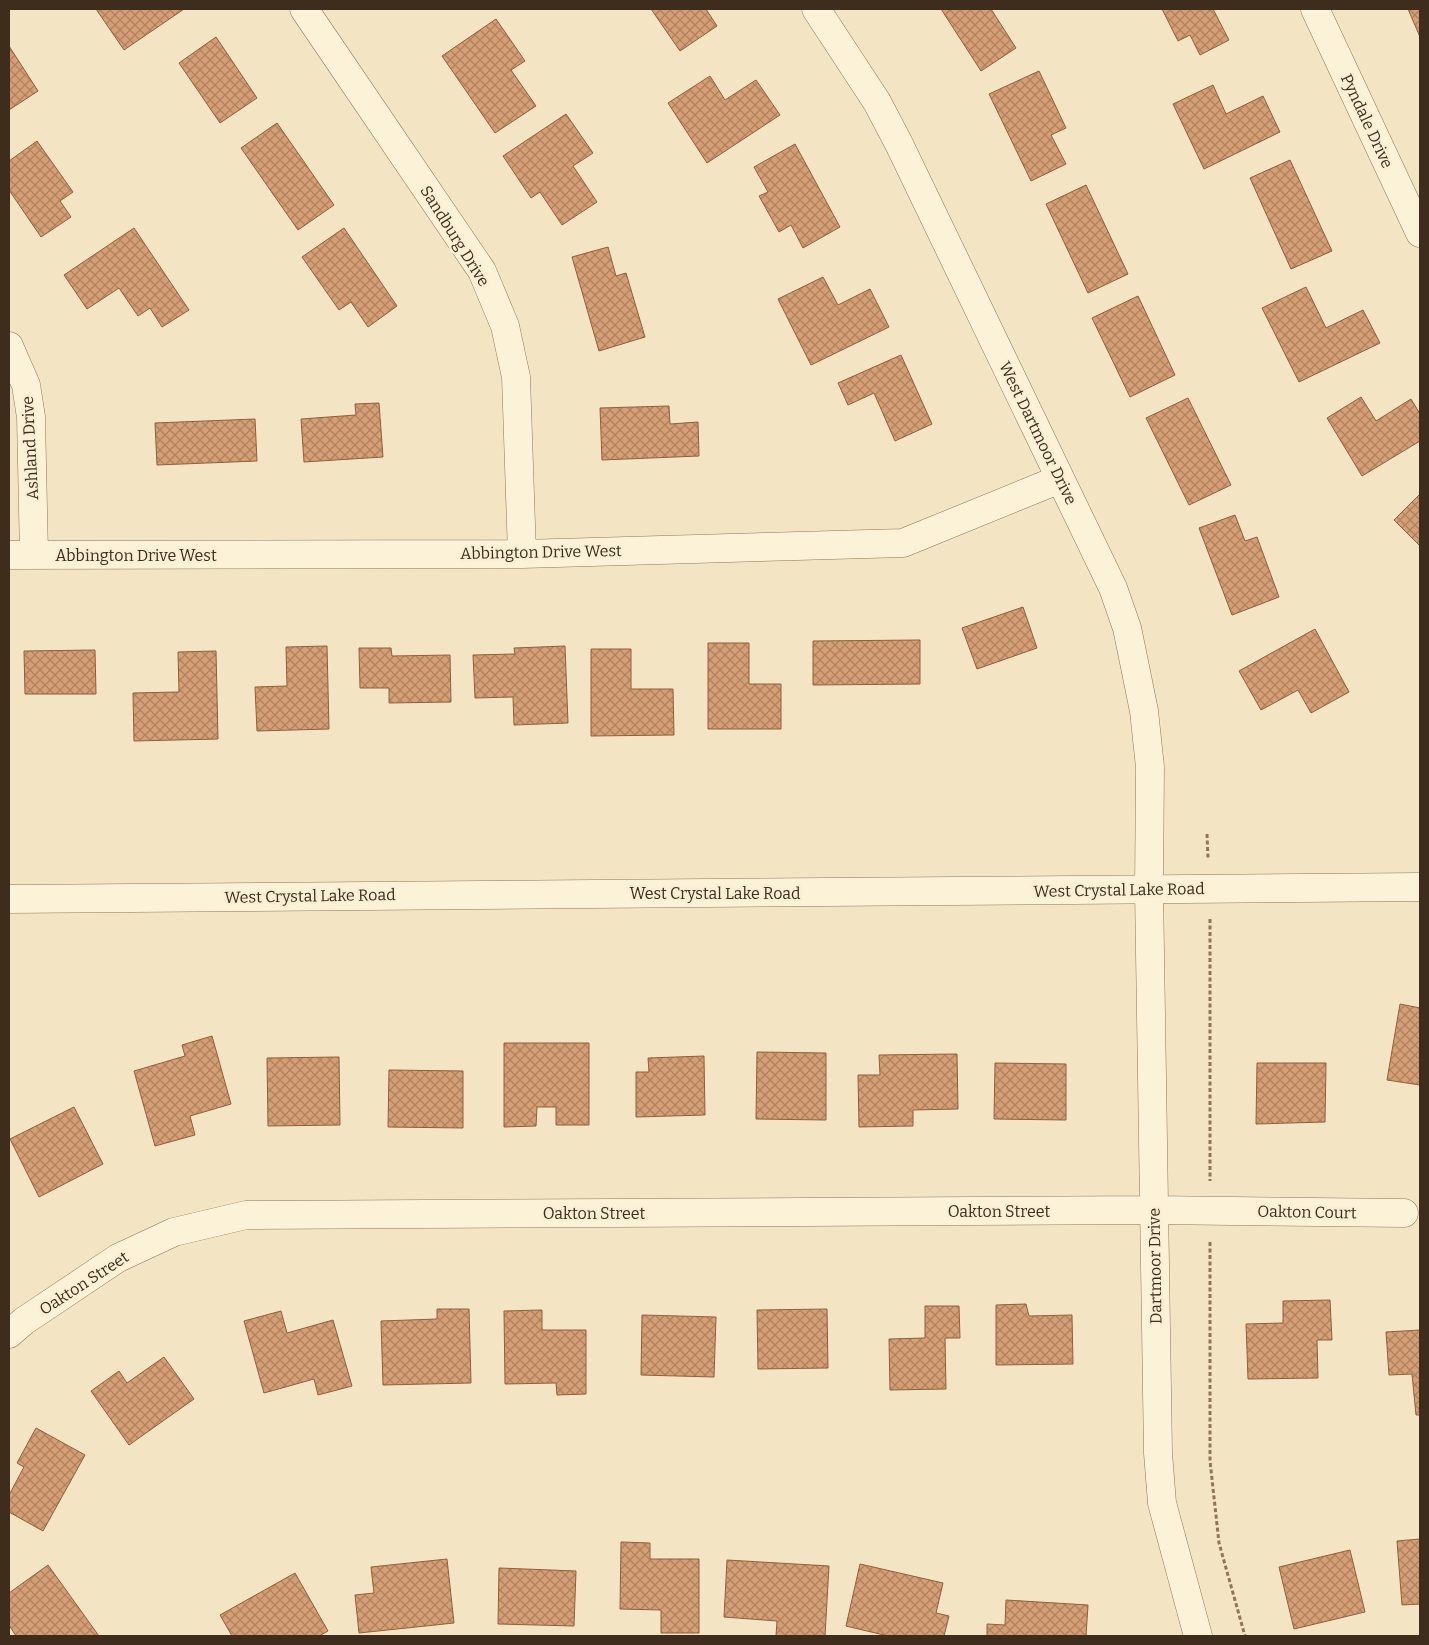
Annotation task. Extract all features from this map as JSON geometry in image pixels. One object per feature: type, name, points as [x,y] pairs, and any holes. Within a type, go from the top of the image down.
[{"type":"street","name":"Sandburg Drive","points":[[304,9],[482,272],[505,326],[516,377],[522,554]]},
{"type":"street","name":"West Dartmoor Drive","points":[[816,9],[872,94],[899,144],[1113,588],[1127,628],[1144,711],[1150,767],[1149,890]]},
{"type":"street","name":"Pyndale Drive","points":[[1315,9],[1420,233]]},
{"type":"street","name":"Ashland Drive","points":[[9,346],[26,385],[31,417],[21,555]]},
{"type":"street","name":"Abbington Drive West","points":[[21,555],[522,554],[903,543],[1060,479]]},
{"type":"street","name":"West Crystal Lake Road","points":[[9,899],[1420,887]]},
{"type":"street","name":"Dartmoor Drive","points":[[1149,890],[1158,1453],[1162,1503],[1198,1636]]},
{"type":"street","name":"Oakton Street","points":[[9,1334],[24,1321],[118,1258],[174,1232],[246,1215],[1210,1211]]},
{"type":"street","name":"Oakton Court","points":[[1210,1211],[1404,1213]]},
{"type":"building","points":[[96,9],[184,9],[124,50]]},
{"type":"building","points":[[651,9],[706,9],[717,26],[680,51]]},
{"type":"building","points":[[941,9],[991,9],[1016,48],[981,71]]},
{"type":"building","points":[[1162,9],[1213,9],[1229,40],[1200,55],[1190,35],[1178,41]]},
{"type":"building","points":[[1408,9],[1420,9],[1420,37]]},
{"type":"building","points":[[496,19],[525,61],[511,70],[536,106],[495,133],[442,56]]},
{"type":"building","points":[[216,37],[257,98],[220,123],[179,63]]},
{"type":"building","points":[[9,46],[38,91],[9,110]]},
{"type":"building","points":[[1039,71],[1066,128],[1051,135],[1066,164],[1031,181],[989,94]]},
{"type":"building","points":[[710,76],[725,100],[756,80],[780,115],[707,163],[668,103]]},
{"type":"building","points":[[1213,85],[1226,114],[1263,96],[1280,132],[1204,169],[1173,104]]},
{"type":"building","points":[[566,114],[593,153],[573,166],[597,202],[562,225],[540,192],[531,198],[503,156]]},
{"type":"building","points":[[277,123],[334,205],[298,230],[241,148]]},
{"type":"building","points":[[37,141],[73,192],[60,201],[71,217],[41,237],[9,190],[9,161]]},
{"type":"building","points":[[795,144],[840,227],[803,248],[791,225],[779,232],[759,196],[768,192],[754,167]]},
{"type":"building","points":[[1290,160],[1332,251],[1291,269],[1250,178]]},
{"type":"building","points":[[1086,185],[1128,274],[1088,293],[1046,204]]},
{"type":"building","points":[[134,228],[189,310],[162,327],[150,308],[138,316],[119,288],[87,309],[64,275]]},
{"type":"building","points":[[344,228],[397,306],[368,327],[351,302],[339,310],[302,257]]},
{"type":"building","points":[[608,247],[616,276],[626,273],[645,337],[599,351],[572,257]]},
{"type":"building","points":[[823,277],[838,305],[870,289],[889,327],[811,365],[778,299]]},
{"type":"building","points":[[1306,287],[1326,328],[1363,310],[1380,343],[1299,382],[1262,308]]},
{"type":"building","points":[[1138,296],[1175,375],[1130,397],[1092,318]]},
{"type":"building","points":[[901,355],[932,424],[895,441],[874,393],[848,405],[838,383]]},
{"type":"building","points":[[1361,397],[1376,421],[1411,399],[1420,414],[1420,441],[1362,476],[1327,418]]},
{"type":"building","points":[[1188,398],[1231,485],[1189,505],[1146,418]]},
{"type":"building","points":[[379,403],[383,457],[304,462],[301,419],[356,415],[355,404]]},
{"type":"building","points":[[669,406],[670,424],[698,422],[699,456],[602,460],[600,408]]},
{"type":"building","points":[[255,419],[257,461],[157,465],[155,423]]},
{"type":"building","points":[[1420,494],[1420,546],[1394,520]]},
{"type":"building","points":[[1235,515],[1245,541],[1257,537],[1279,597],[1232,615],[1199,528]]},
{"type":"building","points":[[1023,607],[1037,648],[977,669],[962,628]]},
{"type":"building","points":[[1315,629],[1349,692],[1311,713],[1298,690],[1261,710],[1239,671]]},
{"type":"building","points":[[920,640],[920,684],[813,685],[813,641]]},
{"type":"building","points":[[708,643],[749,643],[749,684],[781,684],[781,729],[708,729]]},
{"type":"building","points":[[327,646],[329,729],[257,731],[255,687],[287,686],[286,647]]},
{"type":"building","points":[[565,646],[568,723],[514,725],[513,697],[475,698],[473,655],[515,654],[514,648]]},
{"type":"building","points":[[359,648],[391,648],[392,656],[450,655],[451,702],[389,703],[389,688],[360,688]]},
{"type":"building","points":[[591,649],[631,649],[631,689],[673,689],[674,735],[591,736]]},
{"type":"building","points":[[95,650],[96,694],[25,694],[24,651]]},
{"type":"building","points":[[216,651],[218,739],[134,741],[133,693],[179,692],[178,652]]},
{"type":"building","points":[[1400,1004],[1420,1008],[1420,1085],[1387,1080]]},
{"type":"building","points":[[212,1036],[231,1104],[190,1116],[195,1135],[155,1146],[134,1071],[185,1056],[182,1045]]},
{"type":"building","points":[[504,1043],[589,1043],[589,1125],[556,1125],[556,1107],[537,1107],[536,1126],[504,1127]]},
{"type":"building","points":[[757,1052],[826,1053],[826,1120],[756,1119]]},
{"type":"building","points":[[957,1054],[958,1109],[913,1110],[913,1126],[859,1127],[858,1075],[880,1075],[879,1055]]},
{"type":"building","points":[[704,1056],[705,1115],[636,1117],[636,1072],[649,1072],[648,1058]]},
{"type":"building","points":[[339,1057],[340,1125],[268,1126],[267,1058]]},
{"type":"building","points":[[995,1063],[1066,1064],[1066,1120],[994,1119]]},
{"type":"building","points":[[1257,1063],[1326,1063],[1325,1122],[1256,1124]]},
{"type":"building","points":[[389,1070],[463,1071],[463,1128],[388,1127]]},
{"type":"building","points":[[74,1107],[103,1164],[39,1197],[10,1139]]},
{"type":"building","points":[[1330,1300],[1332,1340],[1317,1340],[1318,1378],[1248,1379],[1246,1324],[1283,1323],[1283,1301]]},
{"type":"building","points":[[1026,1304],[1029,1316],[1072,1315],[1073,1364],[996,1365],[996,1305]]},
{"type":"building","points":[[925,1306],[959,1306],[960,1338],[945,1338],[946,1389],[890,1390],[889,1339],[925,1338]]},
{"type":"building","points":[[437,1309],[469,1309],[471,1383],[383,1385],[381,1321],[437,1319]]},
{"type":"building","points":[[827,1309],[828,1368],[758,1369],[757,1310]]},
{"type":"building","points":[[542,1310],[542,1330],[586,1330],[586,1394],[557,1395],[556,1383],[505,1384],[504,1311]]},
{"type":"building","points":[[281,1311],[287,1333],[333,1320],[352,1386],[318,1395],[314,1379],[264,1393],[244,1321]]},
{"type":"building","points":[[642,1315],[716,1317],[714,1377],[641,1375]]},
{"type":"building","points":[[1420,1330],[1420,1415],[1416,1415],[1412,1374],[1389,1375],[1386,1332]]},
{"type":"building","points":[[164,1357],[194,1399],[129,1445],[91,1391],[119,1371],[127,1383]]},
{"type":"building","points":[[36,1428],[85,1455],[43,1531],[9,1512],[9,1495],[24,1467],[17,1463]]},
{"type":"building","points":[[1420,1539],[1420,1604],[1402,1605],[1397,1541]]},
{"type":"building","points":[[621,1542],[650,1543],[650,1559],[699,1559],[699,1633],[661,1633],[661,1610],[620,1609]]},
{"type":"building","points":[[1350,1550],[1365,1612],[1294,1629],[1279,1567]]},
{"type":"building","points":[[447,1559],[454,1623],[359,1633],[355,1595],[374,1593],[371,1567]]},
{"type":"building","points":[[727,1560],[829,1566],[825,1636],[776,1636],[777,1621],[724,1617]]},
{"type":"building","points":[[860,1564],[943,1583],[936,1613],[949,1616],[944,1636],[888,1636],[846,1626]]},
{"type":"building","points":[[48,1565],[99,1636],[16,1636],[9,1625],[9,1593]]},
{"type":"building","points":[[499,1568],[576,1571],[574,1626],[498,1624]]},
{"type":"building","points":[[295,1573],[328,1631],[319,1636],[232,1636],[220,1615]]},
{"type":"building","points":[[1006,1600],[1088,1605],[1086,1636],[987,1636],[987,1624],[1005,1625]]}]
